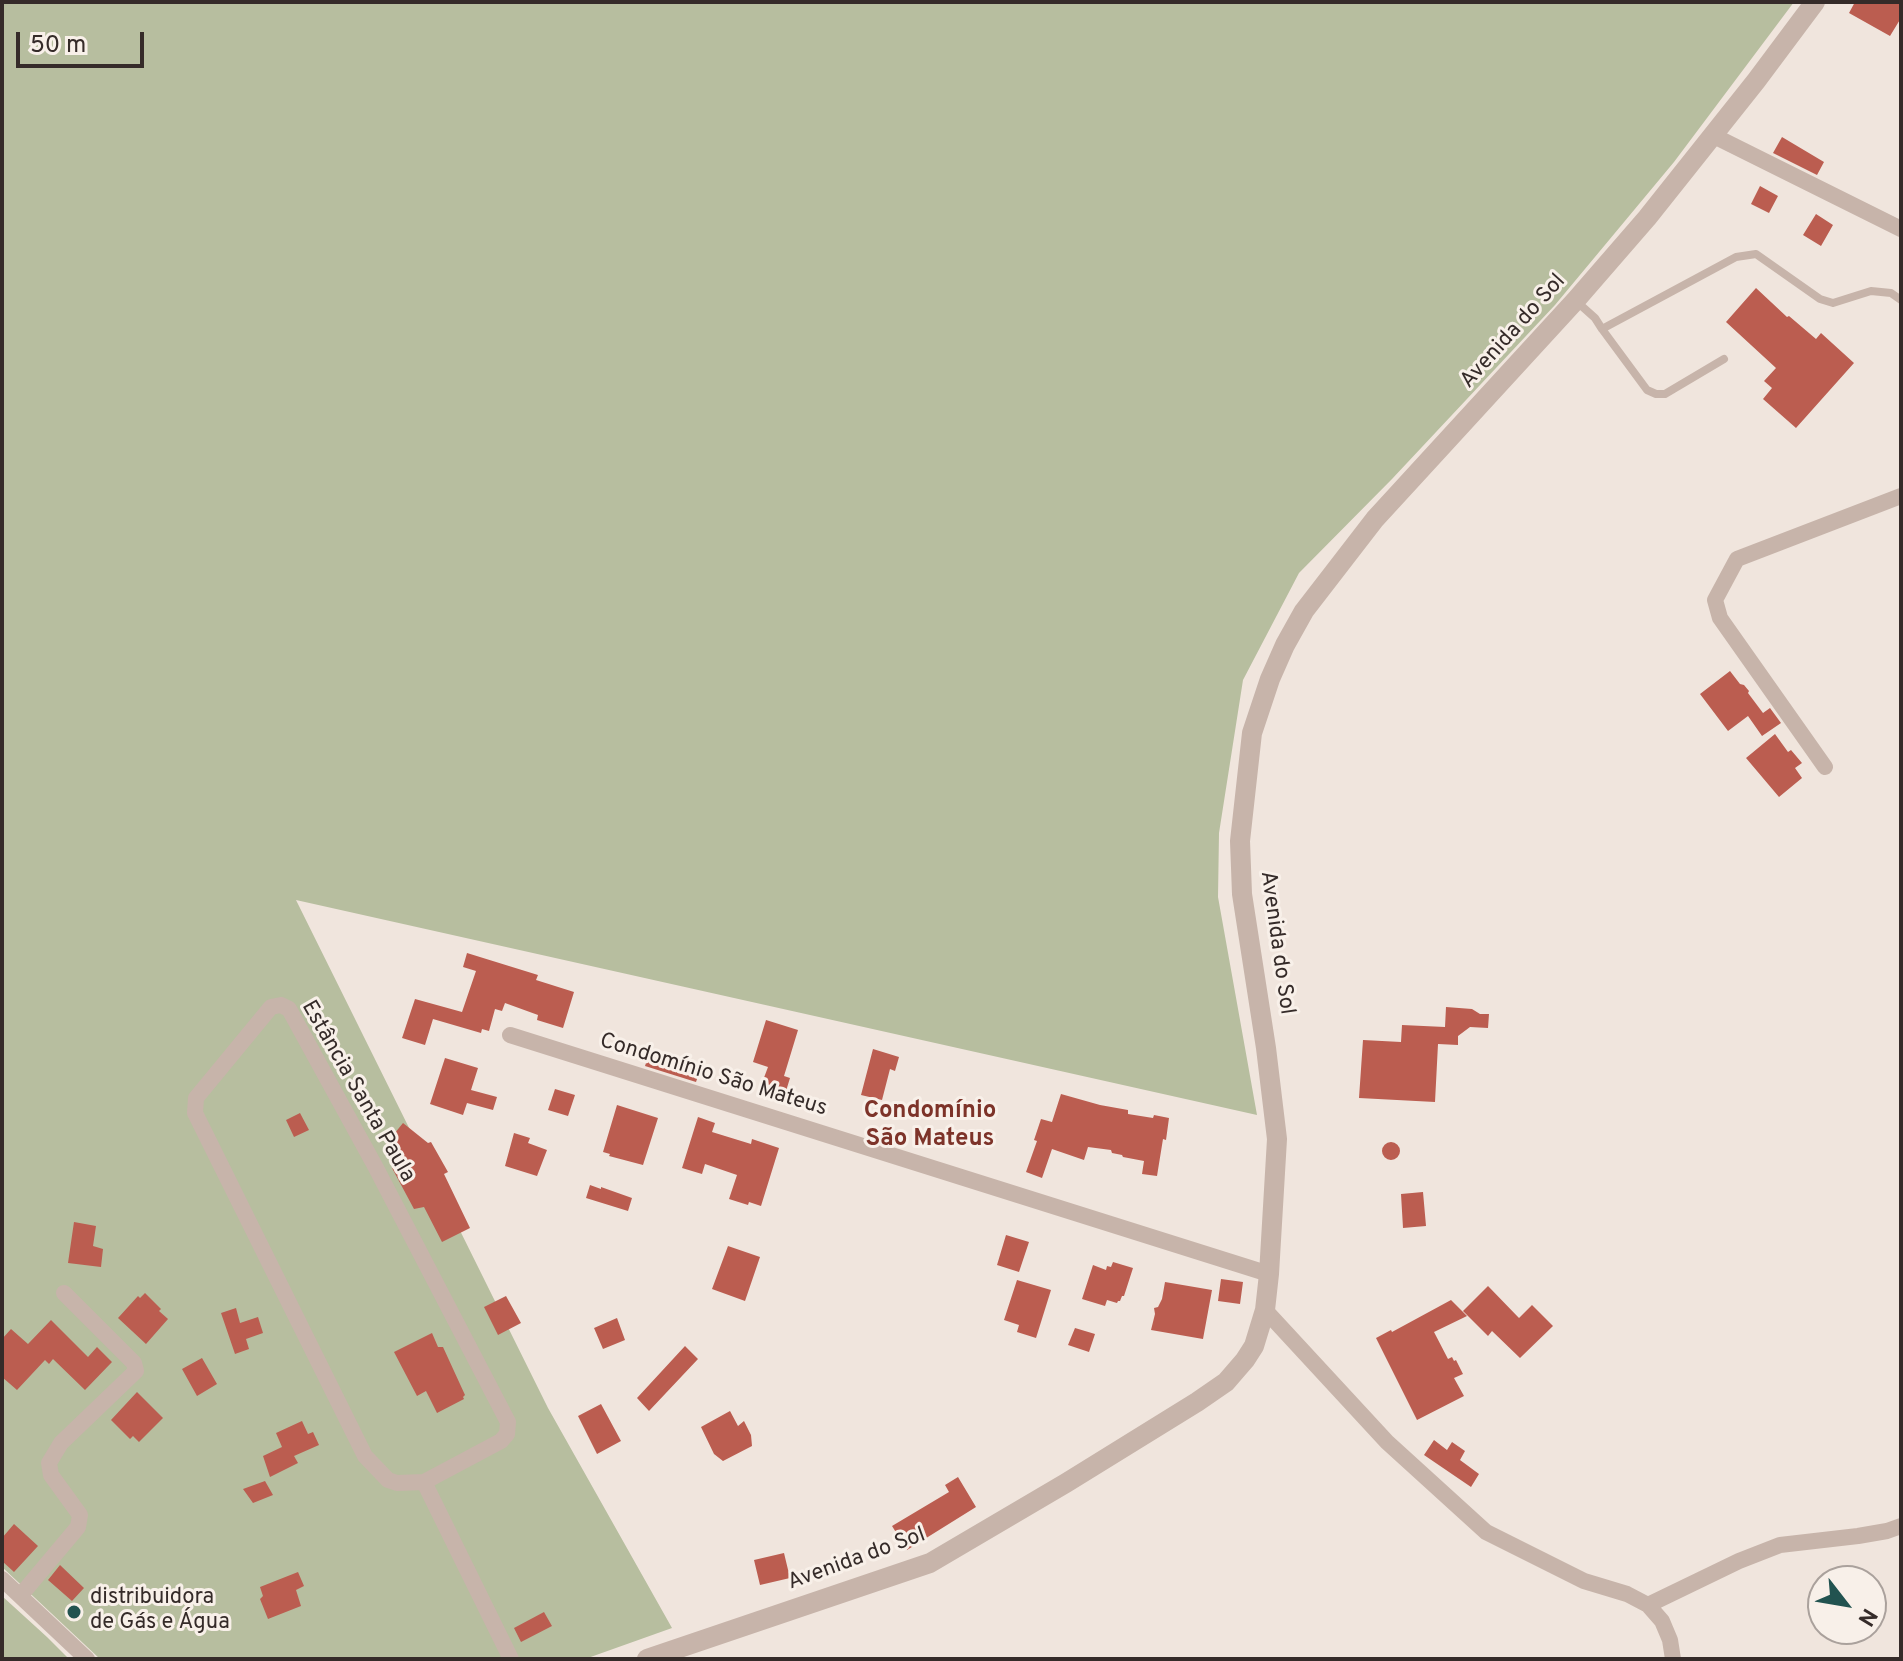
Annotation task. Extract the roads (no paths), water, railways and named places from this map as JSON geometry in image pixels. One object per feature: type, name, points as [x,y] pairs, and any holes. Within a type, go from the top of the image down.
[{"type":"street","name":"Avenida do Sol","points":[[647,1659],[930,1563],[1066,1483],[1226,1382],[1245,1360],[1254,1346],[1265,1310],[1277,1139],[1242,894],[1240,841],[1252,733],[1270,679],[1285,645],[1317,592],[1375,519],[1647,218],[1714,136],[1815,2]]},
{"type":"street","points":[[1714,136],[1901,229]]},
{"type":"street","points":[[1825,767],[1720,618],[1715,600],[1737,559],[1901,496]]},
{"type":"street","name":"Estância Santa Paula","points":[[281,1005],[289,1009],[375,1166],[508,1422],[507,1434],[501,1441],[424,1482],[397,1483],[388,1480],[365,1456],[195,1113],[196,1098],[271,1007],[281,1005]]},
{"type":"street","name":"Condomínio São Mateus","points":[[510,1035],[1269,1274]]},
{"type":"street","points":[[20,1596],[78,1527],[80,1515],[51,1475],[49,1463],[61,1443],[136,1371],[134,1363],[64,1293]]},
{"type":"street","points":[[1265,1310],[1387,1442],[1486,1532],[1584,1581],[1627,1594],[1648,1605],[1662,1621],[1670,1640],[1673,1659]]},
{"type":"street","points":[[424,1482],[511,1659]]},
{"type":"street","points":[[1648,1605],[1739,1561],[1780,1545],[1858,1536],[1901,1526]]},
{"type":"street","points":[[2,1579],[87,1659]]},
{"type":"lane","points":[[1602,329],[1736,257],[1756,254],[1820,299],[1833,303],[1871,291],[1891,293],[1901,300]]},
{"type":"lane","points":[[1575,301],[1595,318],[1647,390],[1656,394],[1665,394],[1724,359]]},
{"type":"place","name":"distribuidora de Gás e Água","points":[[74,1612]]},
{"type":"district","name":"Condomínio São Mateus","points":[[930,1126]]}]
